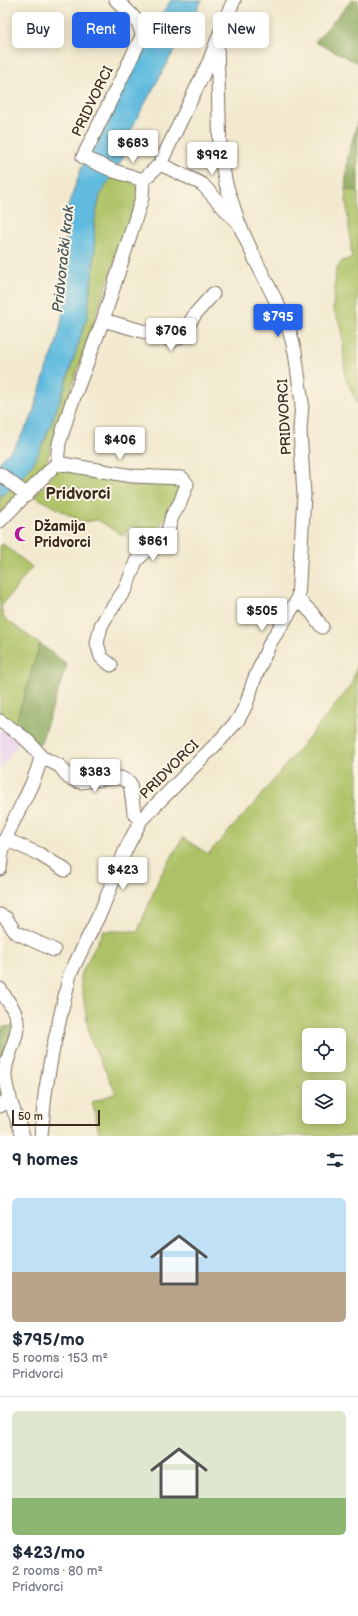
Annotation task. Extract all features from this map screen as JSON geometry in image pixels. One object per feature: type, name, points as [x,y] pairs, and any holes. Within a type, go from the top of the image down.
[{"type":"street","name":"PRIDVORCI","points":[[116,0],[138,24],[141,29],[142,36],[83,157],[114,171],[143,180],[160,164],[210,62],[214,48]]},
{"type":"street","name":"PRIDVORCI","points":[[229,12],[234,0]]},
{"type":"street","name":"PRIDVORCI","points":[[41,1136],[46,1088],[70,974],[101,911],[126,849],[141,820],[222,739],[238,720],[246,705],[254,680],[270,643],[298,599],[304,495],[300,430],[302,402],[295,352],[288,325],[239,224],[226,184],[220,153],[216,48]]},
{"type":"street","points":[[160,164],[202,184],[239,224]]},
{"type":"street","points":[[0,521],[57,463],[59,443],[71,405],[103,320],[142,198],[143,180]]},
{"type":"street","points":[[103,320],[174,340],[181,336],[213,294]]},
{"type":"street","points":[[57,463],[132,476],[182,478],[186,484],[180,504],[172,516],[167,534],[161,542],[151,546],[136,561],[126,588],[101,626],[97,643],[101,657],[111,665]]},
{"type":"street","points":[[0,474],[27,495]]},
{"type":"street","points":[[298,599],[312,613],[322,627]]},
{"type":"street","points":[[0,721],[17,732],[36,749],[41,757],[60,766],[69,778],[80,782],[108,778],[121,778],[130,783],[134,813],[141,820]]},
{"type":"street","points":[[0,869],[5,839],[37,773],[41,757]]},
{"type":"street","points":[[5,839],[39,854],[65,870]]},
{"type":"street","points":[[0,915],[6,918],[15,932],[54,950]]},
{"type":"street","points":[[0,989],[11,1005],[16,1017],[15,1041],[6,1062],[5,1076],[10,1097],[23,1136]]},
{"type":"street","points":[[0,1106],[10,1097]]},
{"type":"shaded area","points":[[0,727],[20,741],[0,770]]},
{"type":"green space","points":[[352,0],[358,0],[358,63],[315,42]]},
{"type":"green space","points":[[358,121],[358,191],[345,189],[348,155]]},
{"type":"green space","points":[[113,173],[141,188],[91,329],[46,463],[34,480],[25,483],[19,481],[34,462],[46,437],[63,392],[87,317],[95,251],[94,224],[100,195]]},
{"type":"green space","points":[[345,189],[358,191],[358,405],[345,377],[342,330],[333,308],[336,270],[342,261],[352,258]]},
{"type":"green space","points":[[67,466],[179,485],[180,495],[159,529],[154,533],[129,526],[124,536],[98,520],[82,522],[34,496],[57,471]]},
{"type":"green space","points":[[12,488],[16,492],[18,498],[0,516],[0,497]]},
{"type":"green space","points":[[3,544],[32,567],[1,607],[4,618],[40,644],[15,725],[0,717],[0,546]]},
{"type":"green space","points":[[40,644],[67,664],[40,745],[15,725]]},
{"type":"green space","points":[[358,662],[358,1136],[100,1136],[92,1102],[116,1093],[90,1039],[80,976],[103,931],[138,931],[160,876],[183,838],[208,854],[253,805],[351,686]]},
{"type":"green space","points":[[13,1026],[4,1092],[0,1097],[0,1032],[3,1027]]},
{"type":"water","points":[[171,0],[202,0],[195,12],[163,12]]},
{"type":"water","points":[[140,48],[176,48],[132,127],[124,156],[100,195],[94,224],[95,251],[87,317],[63,392],[46,437],[34,462],[19,481],[0,497],[0,461],[15,446],[31,419],[46,370],[55,348],[61,325],[66,290],[65,263],[68,207],[81,169]]},
{"type":"place","name":"Džamija Pridvorci","points":[[22,534]]},
{"type":"district","name":"Pridvorci","points":[[78,493]]},
{"type":"water label","name":"Pridvorački krak","points":[[63,259]]}]
